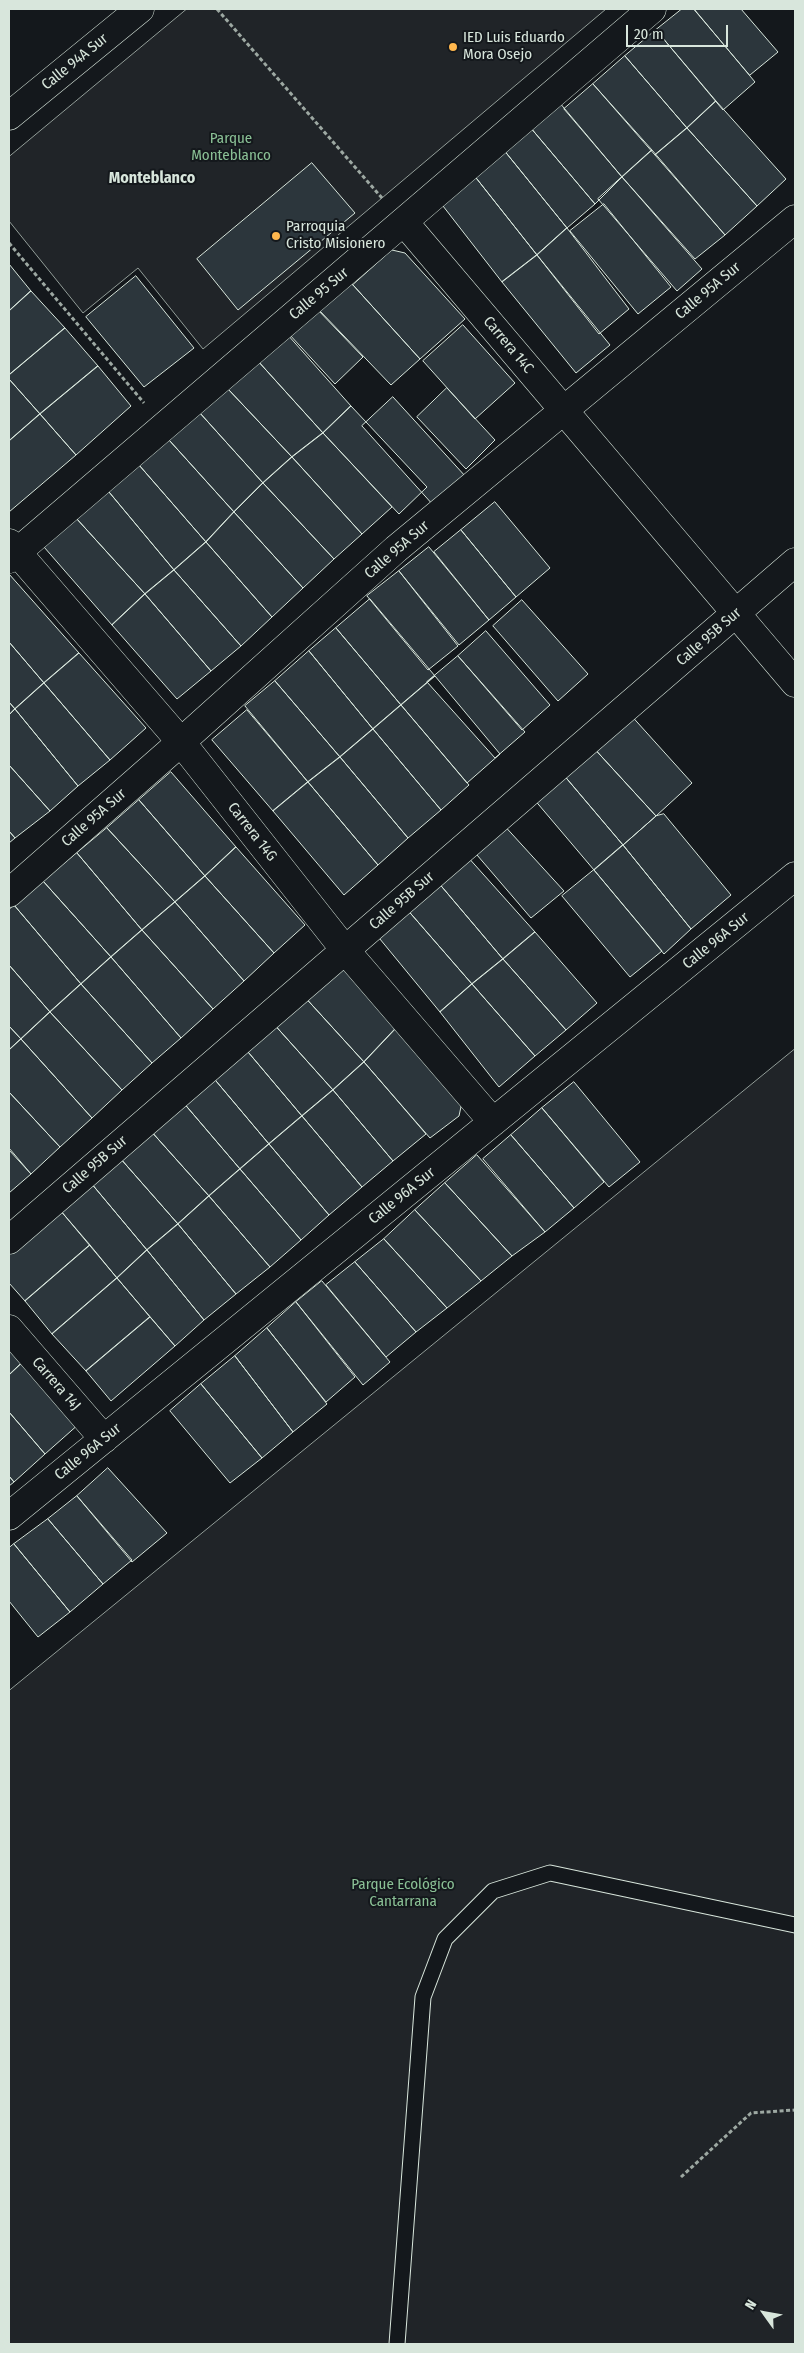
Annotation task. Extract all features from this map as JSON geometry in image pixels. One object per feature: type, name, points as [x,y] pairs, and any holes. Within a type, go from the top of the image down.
[{"type":"street","name":"Calle 94A Sur","points":[[9,116],[140,9]]},
{"type":"street","name":"Calle 95 Sur","points":[[12,551],[164,427],[652,9]]},
{"type":"street","name":"Calle 95A Sur","points":[[9,893],[396,549],[795,219]]},
{"type":"street","name":"Carrera 14C","points":[[404,222],[795,683]]},
{"type":"street","name":"Carrera 14G","points":[[12,551],[181,742],[345,950],[493,1122]]},
{"type":"street","name":"Calle 95B Sur","points":[[9,1240],[795,562]]},
{"type":"street","name":"Calle 96A Sur","points":[[9,1516],[795,876]]},
{"type":"street","name":"Carrera 14J","points":[[9,1329],[104,1439]]},
{"type":"lane","points":[[397,2344],[423,1997],[445,1940],[493,1891],[550,1873],[795,1925]]},
{"type":"path","points":[[217,9],[404,222]]},
{"type":"path","points":[[9,243],[164,427]]},
{"type":"path","points":[[680,2177],[751,2114],[795,2110]]},
{"type":"green space","name":"Parque Monteblanco","points":[[187,9],[606,9],[203,349],[138,268],[83,313],[9,221],[9,157]]},
{"type":"green space","name":"Parque Ecológico Cantarrana","points":[[795,1049],[795,2344],[9,2344],[9,1691]]},
{"type":"building","points":[[682,9],[694,9],[755,82],[723,110],[656,30]]},
{"type":"building","points":[[694,9],[741,9],[778,52],[750,75]]},
{"type":"building","points":[[656,30],[716,101],[687,128],[625,56]]},
{"type":"building","points":[[625,56],[687,128],[655,155],[593,84]]},
{"type":"building","points":[[593,84],[652,150],[622,177],[564,109]]},
{"type":"building","points":[[716,101],[786,179],[757,206],[687,128]]},
{"type":"building","points":[[559,102],[622,177],[595,204],[530,127]]},
{"type":"building","points":[[530,127],[595,204],[567,228],[503,149]]},
{"type":"building","points":[[687,128],[757,206],[725,235],[655,155]]},
{"type":"building","points":[[503,149],[567,228],[537,255],[473,174]]},
{"type":"building","points":[[652,150],[725,235],[695,259],[622,177]]},
{"type":"building","name":"Parroquia Cristo Misionero","points":[[312,163],[355,213],[238,310],[197,259]]},
{"type":"building","points":[[473,174],[537,255],[502,282],[443,206]]},
{"type":"building","points":[[622,177],[702,269],[677,291],[598,199]]},
{"type":"building","points":[[604,204],[671,287],[638,314],[570,231]]},
{"type":"building","points":[[567,228],[629,309],[599,334],[537,255]]},
{"type":"building","points":[[392,250],[405,253],[465,319],[420,359],[353,285]]},
{"type":"building","points":[[537,255],[610,345],[576,373],[502,282]]},
{"type":"building","points":[[9,264],[31,291],[9,311]]},
{"type":"building","points":[[136,276],[194,348],[144,387],[86,317]]},
{"type":"building","points":[[348,282],[353,285],[420,359],[391,385],[319,310]]},
{"type":"building","points":[[31,291],[65,328],[9,375],[9,311]]},
{"type":"building","points":[[317,309],[363,357],[335,384],[289,334]]},
{"type":"building","points":[[463,325],[515,383],[475,419],[423,361]]},
{"type":"building","points":[[65,328],[98,366],[40,414],[9,379],[9,375]]},
{"type":"building","points":[[287,334],[351,406],[323,433],[257,360]]},
{"type":"building","points":[[257,360],[323,433],[292,457],[228,389]]},
{"type":"building","points":[[98,366],[131,406],[76,455],[40,414]]},
{"type":"building","points":[[9,379],[40,414],[9,441]]},
{"type":"building","points":[[447,388],[495,440],[466,469],[417,417]]},
{"type":"building","points":[[228,389],[292,457],[263,483],[199,412]]},
{"type":"building","points":[[393,397],[466,477],[434,506],[362,426]]},
{"type":"building","points":[[351,406],[427,487],[399,514],[323,433]]},
{"type":"building","points":[[199,412],[263,483],[234,512],[169,440]]},
{"type":"building","points":[[40,414],[76,455],[9,512],[9,441]]},
{"type":"building","points":[[323,433],[392,507],[362,534],[292,457]]},
{"type":"building","points":[[169,440],[234,512],[206,542],[139,465]]},
{"type":"building","points":[[292,457],[362,534],[334,559],[263,483]]},
{"type":"building","points":[[139,465],[206,542],[174,570],[109,492]]},
{"type":"building","points":[[263,483],[334,559],[303,588],[234,512]]},
{"type":"building","points":[[109,492],[174,570],[145,594],[76,518]]},
{"type":"building","points":[[495,502],[550,568],[516,597],[461,530]]},
{"type":"building","points":[[234,512],[303,588],[272,617],[206,542]]},
{"type":"building","points":[[76,518],[145,594],[112,625],[44,547]]},
{"type":"building","points":[[461,530],[516,597],[489,620],[434,552]]},
{"type":"building","points":[[206,542],[272,617],[241,646],[174,570]]},
{"type":"building","points":[[429,547],[489,620],[459,645],[399,571]]},
{"type":"building","points":[[174,570],[241,646],[211,671],[145,594]]},
{"type":"building","points":[[399,571],[458,646],[428,670],[367,596]]},
{"type":"building","points":[[9,574],[79,653],[44,683],[9,642]]},
{"type":"building","points":[[145,594],[211,671],[177,699],[112,625]]},
{"type":"building","points":[[370,599],[435,676],[401,705],[336,628]]},
{"type":"building","points":[[522,600],[588,674],[558,701],[493,626]]},
{"type":"building","points":[[336,628],[401,705],[373,729],[309,651]]},
{"type":"building","points":[[486,631],[550,705],[522,730],[458,656]]},
{"type":"building","points":[[9,642],[44,683],[15,709],[9,702]]},
{"type":"building","points":[[309,651],[373,729],[340,757],[275,681]]},
{"type":"building","points":[[79,653],[146,728],[110,760],[44,683]]},
{"type":"building","points":[[458,656],[525,732],[495,758],[427,682]]},
{"type":"building","points":[[435,676],[500,754],[467,783],[401,705]]},
{"type":"building","points":[[275,681],[340,757],[308,782],[245,706]]},
{"type":"building","points":[[44,683],[110,760],[78,786],[15,709]]},
{"type":"building","points":[[9,702],[15,709],[9,715]]},
{"type":"building","points":[[401,705],[469,785],[441,810],[373,729]]},
{"type":"building","points":[[15,709],[78,786],[50,811],[9,765],[9,715]]},
{"type":"building","points":[[247,710],[308,782],[273,811],[212,740]]},
{"type":"building","points":[[628,712],[692,783],[656,816],[591,745]]},
{"type":"building","points":[[373,729],[441,810],[408,838],[340,757]]},
{"type":"building","points":[[591,745],[656,816],[623,845],[562,773]]},
{"type":"building","points":[[340,757],[408,838],[378,865],[308,782]]},
{"type":"building","points":[[9,765],[50,811],[15,838],[9,831]]},
{"type":"building","points":[[171,772],[236,847],[205,876],[139,800]]},
{"type":"building","points":[[562,773],[623,845],[594,870],[533,798]]},
{"type":"building","points":[[308,782],[378,865],[344,895],[273,811]]},
{"type":"building","points":[[139,800],[205,876],[175,902],[107,828]]},
{"type":"building","points":[[664,814],[731,895],[691,929],[623,845],[656,816]]},
{"type":"building","points":[[501,822],[564,891],[531,918],[471,848]]},
{"type":"building","points":[[107,828],[175,902],[142,930],[77,853]]},
{"type":"building","points":[[9,831],[15,838],[9,843]]},
{"type":"building","points":[[623,845],[691,929],[664,954],[594,870]]},
{"type":"building","points":[[236,847],[305,925],[274,953],[205,876]]},
{"type":"building","points":[[77,853],[142,930],[111,957],[43,881]]},
{"type":"building","points":[[466,855],[535,932],[503,959],[437,881]]},
{"type":"building","points":[[594,870],[662,951],[630,977],[562,896]]},
{"type":"building","points":[[205,876],[274,953],[244,981],[175,902]]},
{"type":"building","points":[[43,881],[111,957],[81,984],[14,905]]},
{"type":"building","points":[[437,881],[503,959],[472,984],[405,907]]},
{"type":"building","points":[[175,902],[244,981],[213,1009],[142,930]]},
{"type":"building","points":[[14,905],[81,984],[50,1012],[9,965],[9,910]]},
{"type":"building","points":[[405,907],[472,984],[440,1012],[375,933]]},
{"type":"building","points":[[142,930],[213,1009],[181,1038],[111,957]]},
{"type":"building","points":[[535,932],[597,1003],[566,1030],[503,959]]},
{"type":"building","points":[[111,957],[181,1038],[152,1063],[81,984]]},
{"type":"building","points":[[503,959],[566,1030],[535,1056],[472,984]]},
{"type":"building","points":[[337,961],[399,1025],[364,1062],[302,994]]},
{"type":"building","points":[[9,965],[50,1012],[21,1039],[9,1026]]},
{"type":"building","points":[[81,984],[152,1063],[122,1090],[50,1012]]},
{"type":"building","points":[[472,984],[535,1056],[499,1087],[440,1012]]},
{"type":"building","points":[[302,994],[364,1062],[333,1090],[272,1022]]},
{"type":"building","points":[[50,1012],[122,1090],[92,1118],[21,1039]]},
{"type":"building","points":[[272,1022],[333,1090],[302,1116],[243,1046]]},
{"type":"building","points":[[399,1025],[462,1102],[459,1116],[430,1138],[364,1062]]},
{"type":"building","points":[[9,1026],[21,1039],[9,1050]]},
{"type":"building","points":[[21,1039],[92,1118],[60,1147],[9,1092],[9,1050]]},
{"type":"building","points":[[243,1046],[302,1116],[269,1144],[211,1075]]},
{"type":"building","points":[[364,1062],[426,1134],[393,1161],[333,1090]]},
{"type":"building","points":[[211,1075],[269,1144],[240,1169],[182,1101]]},
{"type":"building","points":[[574,1082],[640,1162],[609,1187],[542,1108]]},
{"type":"building","points":[[333,1090],[393,1161],[362,1187],[302,1116]]},
{"type":"building","points":[[9,1092],[60,1147],[31,1174],[9,1150]]},
{"type":"building","points":[[182,1101],[240,1169],[209,1196],[150,1130]]},
{"type":"building","points":[[542,1108],[604,1182],[574,1208],[511,1135]]},
{"type":"building","points":[[302,1116],[362,1187],[329,1215],[269,1144]]},
{"type":"building","points":[[150,1130],[209,1196],[178,1224],[120,1158]]},
{"type":"building","points":[[511,1135],[574,1208],[545,1232],[483,1159]]},
{"type":"building","points":[[269,1144],[329,1215],[301,1240],[240,1169]]},
{"type":"building","points":[[9,1148],[31,1174],[9,1193]]},
{"type":"building","points":[[477,1155],[545,1232],[512,1256],[445,1183]]},
{"type":"building","points":[[120,1158],[178,1224],[147,1250],[91,1183]]},
{"type":"building","points":[[240,1169],[301,1240],[270,1267],[209,1196]]},
{"type":"building","points":[[91,1183],[147,1250],[117,1278],[60,1210]]},
{"type":"building","points":[[445,1183],[512,1256],[481,1281],[415,1210]]},
{"type":"building","points":[[209,1196],[270,1267],[236,1294],[178,1224]]},
{"type":"building","points":[[60,1210],[90,1245],[25,1301],[9,1283],[9,1252]]},
{"type":"building","points":[[415,1210],[481,1281],[447,1308],[384,1239]]},
{"type":"building","points":[[178,1224],[236,1294],[204,1320],[147,1250]]},
{"type":"building","points":[[384,1239],[447,1308],[416,1332],[355,1262]]},
{"type":"building","points":[[90,1245],[117,1278],[52,1334],[25,1301]]},
{"type":"building","points":[[147,1250],[204,1320],[175,1346],[117,1278]]},
{"type":"building","points":[[355,1262],[416,1332],[386,1357],[326,1285]]},
{"type":"building","points":[[117,1278],[150,1317],[86,1371],[52,1334]]},
{"type":"building","points":[[322,1281],[390,1362],[363,1385],[296,1302]]},
{"type":"building","points":[[296,1302],[355,1377],[326,1402],[267,1328]]},
{"type":"building","points":[[150,1317],[175,1346],[111,1401],[86,1371]]},
{"type":"building","points":[[267,1328],[327,1404],[293,1432],[235,1356]]},
{"type":"building","points":[[9,1342],[25,1360],[9,1375]]},
{"type":"building","points":[[235,1356],[293,1432],[262,1458],[201,1384]]},
{"type":"building","points":[[25,1360],[80,1423],[45,1454],[9,1412],[9,1375]]},
{"type":"building","points":[[201,1384],[262,1458],[230,1483],[170,1411]]},
{"type":"building","points":[[9,1412],[45,1454],[14,1482],[9,1476]]},
{"type":"building","points":[[108,1468],[167,1533],[132,1562],[77,1496]]},
{"type":"building","points":[[9,1476],[14,1482],[9,1486]]},
{"type":"building","points":[[77,1496],[132,1560],[103,1584],[48,1519]]},
{"type":"building","points":[[48,1519],[103,1584],[70,1612],[14,1544]]},
{"type":"building","points":[[14,1544],[70,1612],[38,1637],[9,1601],[9,1548]]},
{"type":"place","name":"IED Luis Eduardo Mora Osejo","points":[[453,47]]},
{"type":"place","name":"Parroquia Cristo Misionero","points":[[276,236]]},
{"type":"district","name":"Monteblanco","points":[[152,179]]}]
